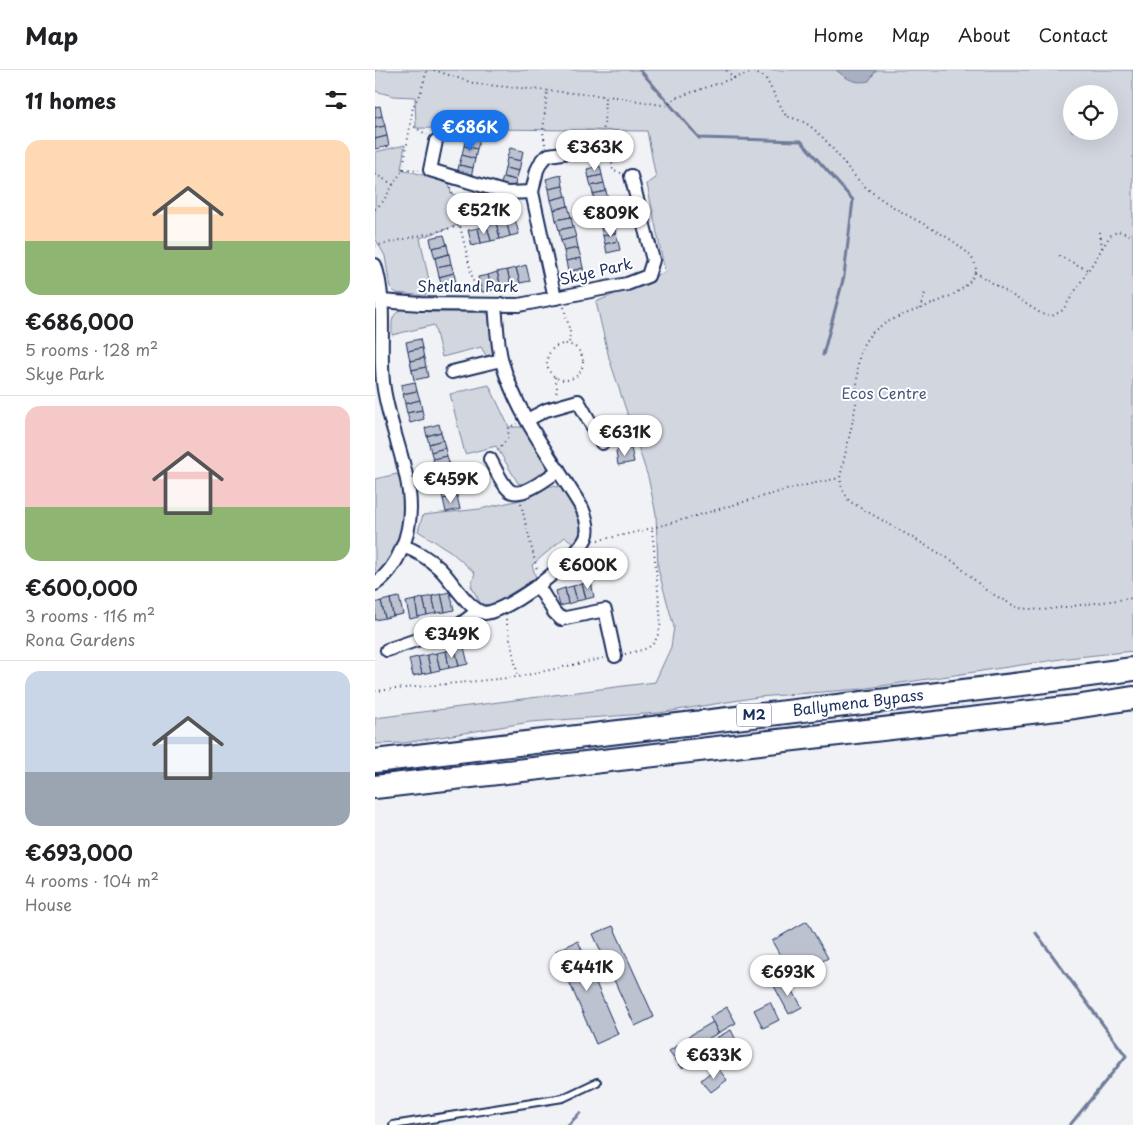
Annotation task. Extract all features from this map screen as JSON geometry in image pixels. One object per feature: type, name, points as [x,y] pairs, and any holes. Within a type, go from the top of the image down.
[{"type":"highway","name":"Ballymena Bypass","points":[[375,761],[1133,669]]},
{"type":"highway","name":"Ballymena Bypass","points":[[375,787],[1075,708],[1133,698]]},
{"type":"street","points":[[435,141],[430,170],[507,193],[532,192]]},
{"type":"street","points":[[546,156],[596,148]]},
{"type":"street","name":"Skye Park","points":[[546,156],[538,167],[532,192],[555,298],[627,284],[648,276],[653,260],[631,176]]},
{"type":"street","points":[[375,265],[381,301],[381,407],[410,495],[410,522],[403,546],[392,567],[375,584]]},
{"type":"street","name":"Shetland Park","points":[[381,301],[495,305],[519,304],[555,298]]},
{"type":"street","points":[[403,546],[420,553],[438,567],[478,611],[488,613],[540,585],[585,540],[588,527],[584,514],[518,405],[501,360],[495,305]]},
{"type":"street","points":[[452,372],[501,360]]},
{"type":"street","points":[[527,420],[553,408],[577,402],[602,443]]},
{"type":"street","points":[[490,459],[509,490],[519,492],[531,488],[559,470]]},
{"type":"street","points":[[540,585],[553,612],[561,619],[605,610],[615,656]]},
{"type":"street","points":[[387,650],[458,626],[478,611]]},
{"type":"lane","points":[[393,1125],[563,1098],[597,1082]]},
{"type":"path","points":[[375,209],[382,203],[394,186],[403,169],[413,107],[421,91],[427,70]]},
{"type":"path","points":[[434,70],[476,84],[616,97],[667,106],[675,98],[753,72],[765,77],[786,116],[805,123],[816,132],[868,190],[902,212],[952,240],[973,257],[977,265],[970,283],[956,293],[919,309],[896,316],[883,323],[870,335],[863,347],[857,364],[856,402],[840,478],[842,488],[849,501],[953,561],[987,591],[1018,608],[1043,610],[1133,598]]},
{"type":"path","points":[[726,70],[734,78]]},
{"type":"path","points":[[546,156],[543,132],[547,91]]},
{"type":"path","points":[[410,124],[435,141]]},
{"type":"path","points":[[403,169],[430,170]]},
{"type":"path","points":[[375,174],[394,186]]},
{"type":"path","points":[[449,176],[479,305]]},
{"type":"path","points":[[375,246],[460,226]]},
{"type":"path","points":[[975,272],[1042,314],[1051,316],[1063,310],[1110,236],[1118,231],[1133,236]]},
{"type":"path","points":[[1100,232],[1103,248]]},
{"type":"path","points":[[1059,256],[1088,271]]},
{"type":"path","points":[[919,309],[925,293]]},
{"type":"path","points":[[555,298],[563,307],[570,332],[569,344]]},
{"type":"path","points":[[553,408],[557,388],[555,377],[548,367],[549,355],[557,346],[569,344],[579,350],[584,360],[581,371],[572,379],[567,380],[555,377]]},
{"type":"path","points":[[490,459],[508,438],[509,427],[527,420]]},
{"type":"path","points":[[585,540],[595,541],[652,529],[803,484],[840,478]]},
{"type":"path","points":[[519,492],[540,585]]},
{"type":"path","points":[[375,692],[518,677],[647,649],[654,644],[659,635],[661,622],[652,529]]},
{"type":"path","points":[[500,608],[506,619],[518,677]]},
{"type":"green space","name":"Ecos Centre","points":[[375,70],[1133,70],[1133,651],[1068,658],[861,689],[758,697],[659,713],[530,722],[404,743],[375,744],[375,718],[655,682],[671,647],[674,627],[658,569],[656,514],[648,477],[609,358],[596,302],[665,272],[647,184],[656,178],[647,131],[416,128],[415,97],[393,96],[375,91]]},
{"type":"green space","points":[[405,145],[401,169],[449,182],[451,194],[497,206],[456,215],[458,225],[420,238],[430,285],[425,296],[396,293],[390,287],[385,256],[375,238],[375,152]]},
{"type":"green space","points":[[402,309],[432,312],[485,312],[491,318],[494,354],[492,357],[487,357],[481,347],[442,357],[434,325],[392,335],[392,324],[395,314]]},
{"type":"green space","points":[[489,385],[509,427],[523,427],[548,468],[547,473],[527,486],[518,483],[496,446],[465,454],[450,394]]},
{"type":"green space","points":[[397,474],[404,482],[405,523],[390,562],[375,577],[375,479]]},
{"type":"green space","points":[[550,486],[560,487],[577,515],[580,529],[579,537],[575,544],[565,537],[532,565],[536,578],[492,605],[481,604],[471,586],[475,573],[450,551],[418,531],[423,515],[480,509],[529,498]]},
{"type":"water","points":[[836,70],[876,70],[869,81],[859,82],[847,78]]},
{"type":"building","points":[[380,106],[382,116],[375,118],[375,107]]},
{"type":"building","points":[[382,116],[385,126],[375,128],[375,118]]},
{"type":"building","points":[[385,126],[387,136],[375,139],[375,128]]},
{"type":"building","points":[[387,136],[389,146],[375,149],[375,139]]},
{"type":"building","points":[[466,136],[480,139],[477,149],[464,146]]},
{"type":"building","points":[[464,146],[477,149],[475,159],[462,155]]},
{"type":"building","points":[[510,148],[523,151],[521,161],[507,158]]},
{"type":"building","points":[[462,155],[475,159],[473,168],[459,165]]},
{"type":"building","points":[[507,158],[521,161],[519,171],[505,168]]},
{"type":"building","points":[[459,165],[473,168],[471,178],[457,175]]},
{"type":"building","points":[[600,166],[602,175],[589,178],[587,169]]},
{"type":"building","points":[[505,168],[519,171],[516,180],[503,177]]},
{"type":"building","points":[[561,175],[563,186],[549,189],[546,179]]},
{"type":"building","points":[[602,175],[604,183],[591,186],[589,178]]},
{"type":"building","points":[[503,177],[516,180],[514,190],[500,187]]},
{"type":"building","points":[[604,183],[606,191],[593,194],[591,186]]},
{"type":"building","points":[[563,186],[566,196],[551,200],[549,189]]},
{"type":"building","points":[[606,191],[608,200],[595,203],[593,194]]},
{"type":"building","points":[[566,196],[568,206],[554,210],[551,200]]},
{"type":"building","points":[[608,200],[610,208],[597,211],[595,203]]},
{"type":"building","points":[[568,206],[571,217],[556,220],[554,210]]},
{"type":"building","points":[[610,208],[612,216],[599,219],[597,211]]},
{"type":"building","points":[[612,216],[614,225],[601,228],[599,219]]},
{"type":"building","points":[[571,217],[573,227],[559,230],[556,220]]},
{"type":"building","points":[[515,219],[519,234],[510,236],[506,221]]},
{"type":"building","points":[[506,221],[510,236],[500,239],[496,223]]},
{"type":"building","points":[[496,223],[500,239],[491,241],[487,226]]},
{"type":"building","points":[[614,225],[616,233],[603,236],[601,228]]},
{"type":"building","points":[[487,226],[491,241],[481,243],[478,228]]},
{"type":"building","points":[[573,227],[576,237],[561,241],[559,230]]},
{"type":"building","points":[[478,228],[481,243],[472,246],[468,230]]},
{"type":"building","points":[[616,233],[618,241],[605,244],[603,236]]},
{"type":"building","points":[[444,235],[447,245],[432,248],[430,238]]},
{"type":"building","points":[[576,237],[578,248],[564,251],[561,241]]},
{"type":"building","points":[[618,241],[620,250],[607,253],[605,244]]},
{"type":"building","points":[[447,245],[449,254],[435,258],[432,248]]},
{"type":"building","points":[[578,248],[581,258],[566,261],[564,251]]},
{"type":"building","points":[[449,254],[451,264],[437,267],[435,258]]},
{"type":"building","points":[[581,258],[583,268],[568,272],[566,261]]},
{"type":"building","points":[[451,264],[454,273],[439,277],[437,267]]},
{"type":"building","points":[[526,265],[530,281],[520,283],[516,268]]},
{"type":"building","points":[[516,268],[520,283],[511,285],[507,270]]},
{"type":"building","points":[[583,268],[586,279],[571,282],[568,272]]},
{"type":"building","points":[[507,270],[511,285],[501,287],[497,272]]},
{"type":"building","points":[[497,272],[501,287],[492,290],[488,275]]},
{"type":"building","points":[[454,273],[456,283],[442,286],[439,277]]},
{"type":"building","points":[[488,275],[492,290],[482,292],[478,277]]},
{"type":"building","points":[[420,339],[422,348],[408,351],[406,342]]},
{"type":"building","points":[[422,348],[424,358],[410,361],[408,351]]},
{"type":"building","points":[[424,358],[426,367],[412,370],[410,361]]},
{"type":"building","points":[[426,367],[428,377],[414,380],[412,370]]},
{"type":"building","points":[[415,382],[417,391],[403,394],[401,385]]},
{"type":"building","points":[[417,391],[420,400],[405,404],[403,394]]},
{"type":"building","points":[[420,400],[422,410],[407,413],[405,404]]},
{"type":"building","points":[[422,410],[424,419],[410,423],[407,413]]},
{"type":"building","points":[[439,424],[441,432],[427,436],[425,428]]},
{"type":"building","points":[[441,432],[443,440],[429,444],[427,436]]},
{"type":"building","points":[[443,440],[445,448],[431,452],[429,444]]},
{"type":"building","points":[[445,448],[447,456],[433,459],[431,452]]},
{"type":"building","points":[[631,448],[634,462],[618,465],[616,451]]},
{"type":"building","points":[[447,456],[449,464],[435,468],[433,459]]},
{"type":"building","points":[[449,464],[451,472],[437,475],[435,468]]},
{"type":"building","points":[[451,472],[453,480],[439,483],[437,475]]},
{"type":"building","points":[[453,480],[455,488],[441,491],[439,483]]},
{"type":"building","points":[[455,488],[457,496],[443,499],[441,491]]},
{"type":"building","points":[[457,496],[460,509],[446,512],[443,499]]},
{"type":"building","points":[[620,552],[623,567],[614,569],[611,554]]},
{"type":"building","points":[[611,554],[614,569],[605,571],[602,556]]},
{"type":"building","points":[[602,556],[605,571],[596,573],[592,558]]},
{"type":"building","points":[[591,582],[594,597],[586,599],[582,584]]},
{"type":"building","points":[[582,584],[586,599],[577,601],[573,586]]},
{"type":"building","points":[[573,586],[577,601],[568,604],[565,588]]},
{"type":"building","points":[[565,588],[568,604],[560,606],[556,591]]},
{"type":"building","points":[[450,592],[454,610],[445,612],[441,594]]},
{"type":"building","points":[[441,594],[445,612],[436,613],[432,596]]},
{"type":"building","points":[[432,596],[436,613],[427,615],[423,598]]},
{"type":"building","points":[[399,597],[403,614],[393,616],[390,599]]},
{"type":"building","points":[[423,598],[427,615],[418,617],[415,600]]},
{"type":"building","points":[[390,599],[393,616],[385,618],[381,601]]},
{"type":"building","points":[[415,600],[418,617],[410,619],[406,602]]},
{"type":"building","points":[[381,601],[385,618],[375,620],[375,603]]},
{"type":"building","points":[[464,647],[468,664],[459,666],[455,649]]},
{"type":"building","points":[[455,649],[459,666],[449,668],[446,651]]},
{"type":"building","points":[[446,651],[449,668],[440,670],[436,653]]},
{"type":"building","points":[[436,653],[440,670],[431,672],[427,655]]},
{"type":"building","points":[[427,655],[431,672],[422,674],[418,657]]},
{"type":"building","points":[[418,657],[422,674],[413,676],[409,659]]},
{"type":"building","points":[[807,921],[828,958],[793,978],[772,941]]},
{"type":"building","points":[[613,926],[654,1017],[635,1026],[593,934]]},
{"type":"building","points":[[578,941],[618,1034],[596,1044],[556,951]]},
{"type":"building","points":[[786,979],[802,1007],[789,1014],[774,986]]},
{"type":"building","points":[[770,1002],[779,1020],[763,1028],[754,1010]]},
{"type":"building","points":[[727,1007],[736,1023],[718,1033],[710,1017]]},
{"type":"building","points":[[713,1022],[718,1033],[695,1046],[689,1036]]},
{"type":"building","points":[[731,1030],[737,1042],[727,1047],[732,1056],[727,1058],[716,1038]]},
{"type":"building","points":[[678,1045],[691,1062],[682,1068],[669,1051]]},
{"type":"building","points":[[717,1067],[727,1080],[711,1092],[701,1080]]},
{"type":"waterway","points":[[640,70],[699,138],[801,141],[853,200],[844,276],[823,355]]},
{"type":"waterway","points":[[1036,933],[1126,1056],[1070,1125]]},
{"type":"waterway","points":[[568,1125],[580,1113]]}]
